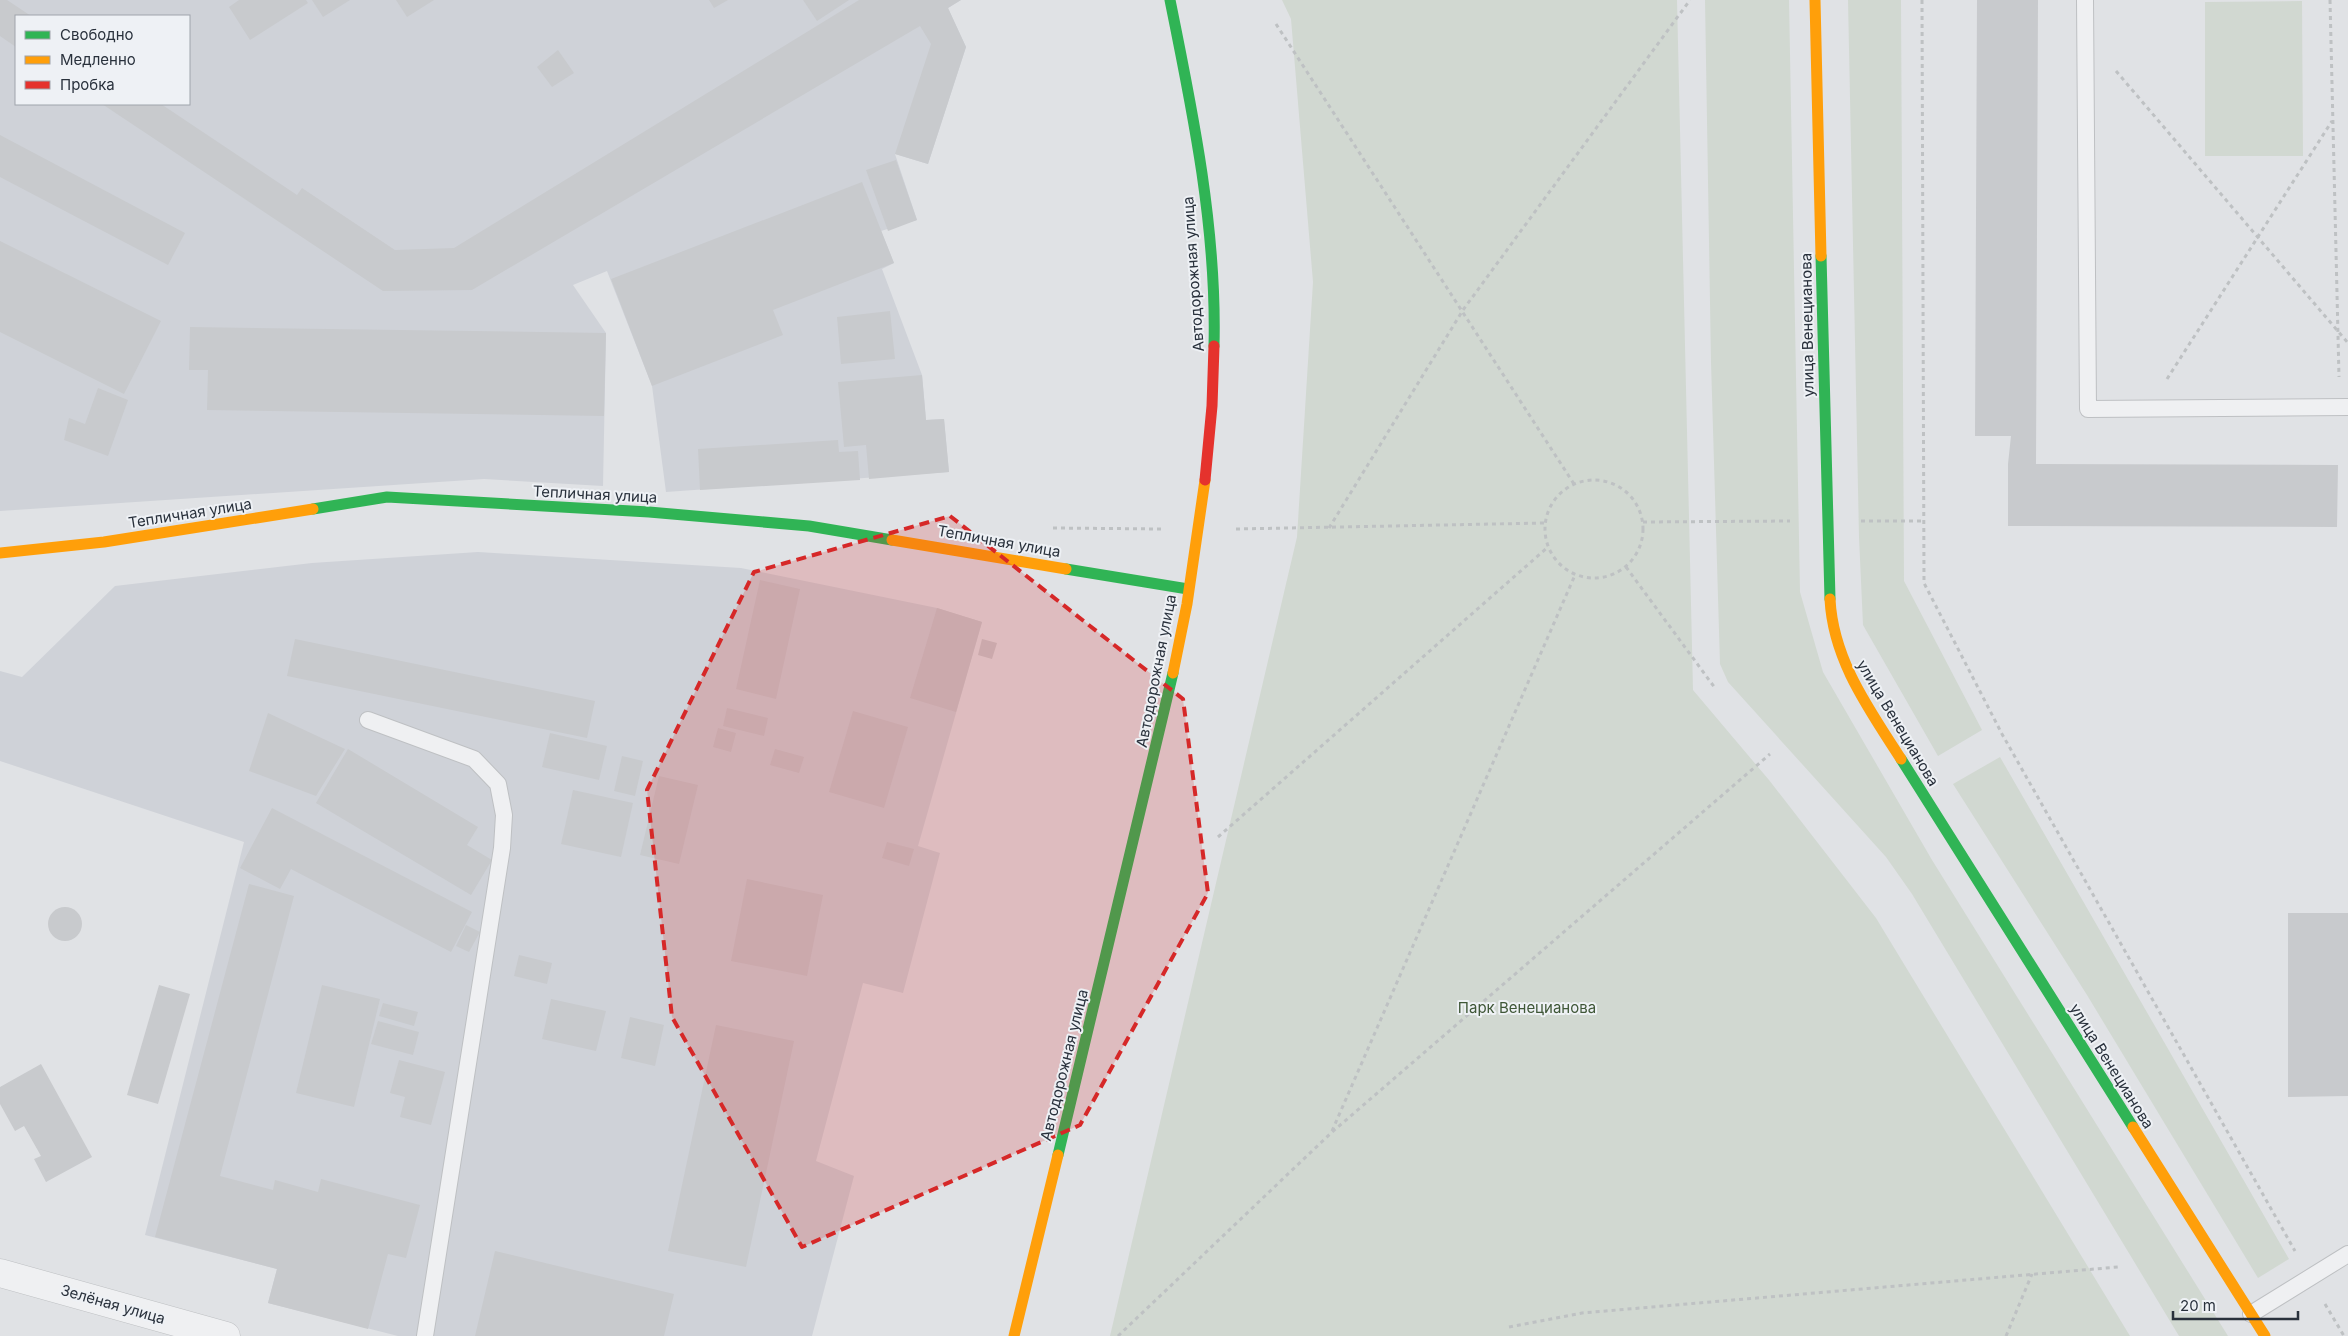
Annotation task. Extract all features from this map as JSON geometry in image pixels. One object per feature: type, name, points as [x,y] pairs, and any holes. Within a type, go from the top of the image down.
[{"type":"street","name":"Автодорожная улица","points":[[1014,1336],[1169,697],[1202,509],[1210,437],[1214,338],[1209,250],[1199,160],[1187,80],[1170,0]]},
{"type":"street","name":"улица Венецианова","points":[[1815,0],[1826,521],[1830,606],[1842,659],[1858,691],[2265,1336]]},
{"type":"street","name":"Тепличная улица","points":[[0,552],[24,552],[104,542],[387,497],[649,512],[809,526],[1188,589]]},
{"type":"street","name":"Зелёная улица","points":[[0,1273],[226,1336]]},
{"type":"lane","points":[[2085,0],[2088,409],[2344,407]]},
{"type":"lane","points":[[368,720],[474,760],[498,784],[504,815],[502,848],[425,1336]]},
{"type":"lane","points":[[2251,1314],[2348,1254]]},
{"type":"path","points":[[1329,528],[1463,310],[1690,0]]},
{"type":"path","points":[[1922,0],[1924,583],[2002,734],[2344,1336]]},
{"type":"path","points":[[2330,0],[2338,331],[2344,407]]},
{"type":"path","points":[[1276,24],[1574,484]]},
{"type":"path","points":[[2085,35],[2348,343]]},
{"type":"path","points":[[2147,409],[2333,121]]},
{"type":"path","points":[[1588,480],[1604,481],[1618,486],[1630,495],[1639,508],[1643,522],[1643,539],[1637,554],[1626,567],[1602,578],[1588,578],[1575,575],[1554,559],[1548,547],[1545,523],[1550,507],[1560,493],[1574,484],[1588,480]]},
{"type":"path","points":[[1643,522],[1704,520],[1924,521]]},
{"type":"path","points":[[1218,838],[1548,547]]},
{"type":"path","points":[[1626,567],[1715,688]]},
{"type":"path","points":[[1331,1132],[1575,575]]},
{"type":"path","points":[[1118,1336],[1331,1132],[1770,754]]},
{"type":"path","points":[[1509,1326],[1582,1313],[2118,1267]]},
{"type":"path","points":[[2006,1336],[2032,1274]]},
{"type":"highlighted area","points":[[950,516],[1183,699],[1208,893],[1080,1125],[802,1247],[672,1017],[647,790],[754,572]]},
{"type":"shaded area","points":[[0,0],[961,0],[948,8],[966,47],[928,164],[895,154],[917,220],[881,231],[894,263],[882,269],[922,375],[926,420],[944,419],[949,472],[666,492],[652,386],[607,271],[573,285],[606,333],[603,486],[484,479],[0,511]]},
{"type":"shaded area","points":[[478,552],[741,568],[937,608],[982,622],[918,846],[940,853],[903,993],[863,983],[816,1161],[854,1176],[812,1336],[398,1336],[268,1303],[277,1269],[145,1235],[244,842],[0,761],[0,671],[22,677],[115,586],[312,563]]},
{"type":"green space","name":"Парк Венецианова","points":[[1282,0],[1677,0],[1693,690],[1769,780],[1876,918],[2130,1336],[1110,1336],[1297,537],[1313,282],[1291,19]]},
{"type":"green space","points":[[1705,0],[1789,0],[1800,592],[1823,672],[1932,860],[2228,1336],[2179,1336],[1912,894],[1886,857],[1728,682],[1720,664],[1711,362]]},
{"type":"green space","points":[[1848,0],[1901,0],[1904,581],[1982,730],[1938,756],[1863,625],[1859,537]]},
{"type":"green space","points":[[2302,1],[2303,156],[2205,156],[2205,2]]},
{"type":"green space","points":[[2000,757],[2289,1259],[2258,1278],[2087,995],[1953,784]]},
{"type":"building","points":[[0,0],[7,0],[30,15],[15,15],[15,46],[0,36]]},
{"type":"building","points":[[239,0],[306,0],[308,3],[250,40],[229,7]]},
{"type":"building","points":[[312,0],[350,0],[323,17]]},
{"type":"building","points":[[396,0],[434,0],[407,17]]},
{"type":"building","points":[[709,0],[728,0],[714,8]]},
{"type":"building","points":[[803,0],[849,0],[817,21]]},
{"type":"building","points":[[859,0],[961,0],[948,8],[966,47],[928,164],[895,154],[931,44],[920,26],[472,290],[383,291],[104,105],[162,105],[297,195],[302,188],[395,250],[454,248]]},
{"type":"building","points":[[1977,0],[2038,0],[2036,464],[2338,465],[2337,527],[2008,526],[2008,464],[2011,436],[1975,436]]},
{"type":"building","points":[[558,50],[574,73],[552,87],[537,67]]},
{"type":"building","points":[[0,135],[185,233],[168,265],[0,177]]},
{"type":"building","points":[[896,160],[917,220],[888,231],[866,170]]},
{"type":"building","points":[[862,182],[894,263],[773,310],[783,335],[652,386],[611,279]]},
{"type":"building","points":[[0,241],[161,321],[124,394],[0,332]]},
{"type":"building","points":[[890,311],[895,359],[841,364],[837,317]]},
{"type":"building","points":[[190,327],[606,333],[604,416],[207,410],[208,370],[189,370]]},
{"type":"building","points":[[922,375],[926,420],[944,419],[949,472],[869,479],[866,445],[844,447],[838,382]]},
{"type":"building","points":[[98,388],[128,400],[108,456],[64,440],[69,418],[85,424]]},
{"type":"building","points":[[838,440],[839,452],[858,451],[860,480],[700,490],[698,449]]},
{"type":"building","points":[[760,580],[800,589],[776,699],[736,689]]},
{"type":"building","points":[[937,608],[982,622],[956,712],[910,698]]},
{"type":"building","points":[[295,639],[595,701],[587,738],[287,676]]},
{"type":"building","points":[[982,639],[997,643],[992,659],[978,655]]},
{"type":"building","points":[[727,708],[768,718],[764,736],[723,726]]},
{"type":"building","points":[[853,711],[908,727],[884,808],[829,792]]},
{"type":"building","points":[[268,713],[345,749],[316,796],[249,771]]},
{"type":"building","points":[[718,728],[736,733],[731,752],[713,747]]},
{"type":"building","points":[[550,733],[607,746],[599,780],[542,767]]},
{"type":"building","points":[[348,749],[478,827],[467,845],[492,860],[471,895],[316,803]]},
{"type":"building","points":[[775,749],[804,757],[799,773],[770,765]]},
{"type":"building","points":[[622,756],[643,761],[635,796],[614,791]]},
{"type":"building","points":[[659,776],[698,785],[679,864],[640,855]]},
{"type":"building","points":[[573,790],[633,803],[621,857],[561,844]]},
{"type":"building","points":[[272,808],[472,912],[451,952],[291,869],[280,889],[240,868]]},
{"type":"building","points":[[887,842],[914,849],[909,866],[882,858]]},
{"type":"building","points":[[747,879],[823,895],[807,976],[731,961]]},
{"type":"building","points":[[249,884],[294,896],[220,1176],[273,1190],[275,1180],[318,1192],[321,1179],[420,1205],[406,1258],[388,1254],[368,1329],[268,1303],[277,1269],[155,1237]]},
{"type":"building","points":[[65,907],[72,908],[77,912],[81,917],[81,931],[77,936],[72,940],[65,941],[58,940],[53,936],[49,931],[48,924],[49,917],[53,912],[58,908]]},
{"type":"building","points":[[2288,913],[2348,913],[2348,1096],[2288,1097]]},
{"type":"building","points":[[466,925],[480,932],[469,952],[456,946]]},
{"type":"building","points":[[519,955],[552,963],[547,984],[514,976]]},
{"type":"building","points":[[159,985],[190,994],[158,1104],[127,1095]]},
{"type":"building","points":[[322,985],[380,999],[354,1107],[296,1093]]},
{"type":"building","points":[[551,999],[606,1011],[596,1051],[542,1039]]},
{"type":"building","points":[[383,1003],[418,1012],[414,1026],[379,1016]]},
{"type":"building","points":[[630,1017],[664,1025],[655,1066],[621,1058]]},
{"type":"building","points":[[378,1021],[419,1032],[413,1055],[371,1044]]},
{"type":"building","points":[[716,1025],[794,1041],[746,1267],[668,1251]]},
{"type":"building","points":[[399,1060],[445,1072],[431,1125],[400,1117],[405,1097],[390,1093]]},
{"type":"building","points":[[41,1064],[92,1157],[46,1182],[34,1159],[41,1156],[24,1126],[15,1131],[0,1104],[0,1087]]},
{"type":"building","points":[[495,1251],[674,1294],[664,1336],[475,1336]]},
{"type":"traffic: fast","points":[[1170,0],[1202,172],[1212,259],[1214,346]]},
{"type":"traffic: fast","points":[[1821,256],[1830,599]]},
{"type":"traffic: fast","points":[[313,509],[387,497],[649,512],[809,526],[892,540]]},
{"type":"traffic: fast","points":[[1066,569],[1188,589]]},
{"type":"traffic: fast","points":[[1058,1155],[1173,673]]},
{"type":"traffic: fast","points":[[1901,759],[2133,1127]]},
{"type":"traffic: slow","points":[[1815,0],[1821,256]]},
{"type":"traffic: slow","points":[[1173,673],[1187,604],[1205,480]]},
{"type":"traffic: slow","points":[[0,553],[104,542],[313,509]]},
{"type":"traffic: slow","points":[[892,540],[1066,569]]},
{"type":"traffic: slow","points":[[1830,599],[1838,643],[1845,663],[1865,702],[1901,759]]},
{"type":"traffic: slow","points":[[2133,1127],[2265,1336]]},
{"type":"traffic: slow","points":[[1014,1336],[1058,1155]]},
{"type":"traffic: jam","points":[[1205,480],[1212,406],[1214,346]]}]
